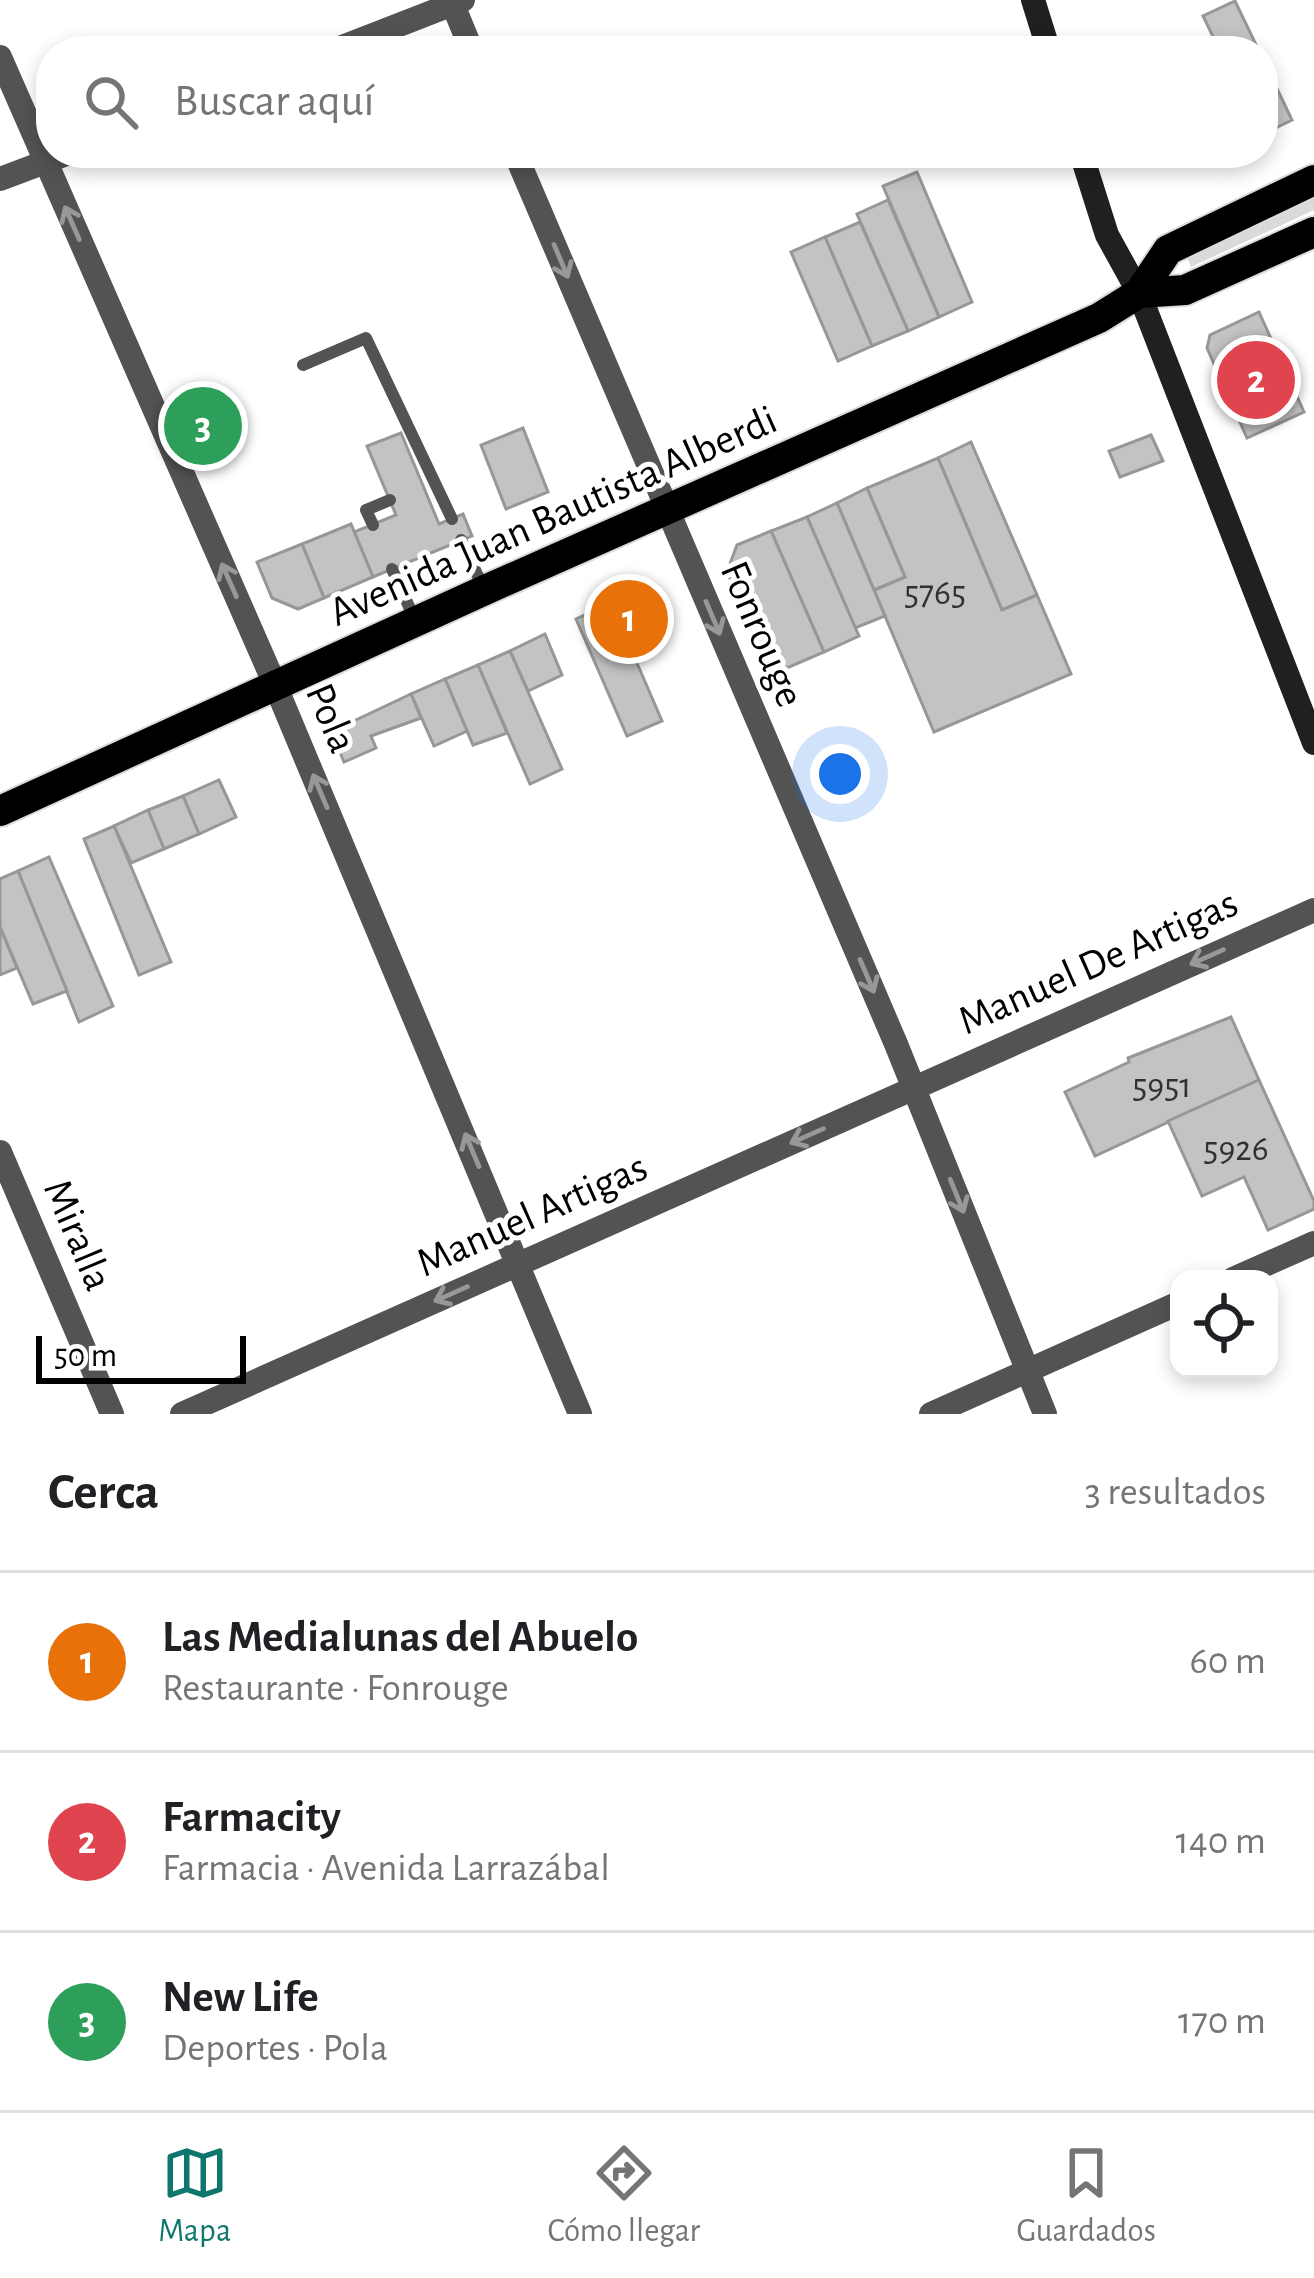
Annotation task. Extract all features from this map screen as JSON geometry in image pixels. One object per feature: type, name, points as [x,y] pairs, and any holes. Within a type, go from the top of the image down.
[{"type":"main road","name":"Avenida Juan Bautista Alberdi","points":[[0,812],[485,590],[1100,318],[1138,293],[1168,250],[1314,180]]},
{"type":"main road","name":"Avenida Juan Bautista Alberdi","points":[[1138,293],[1184,290],[1314,232]]},
{"type":"street","points":[[1033,0],[1044,36]]},
{"type":"street","points":[[369,36],[455,1],[467,36]]},
{"type":"street","name":"Pola","points":[[0,57],[36,121]]},
{"type":"street","points":[[0,179],[36,166]]},
{"type":"street","name":"Pola","points":[[61,168],[580,1414]]},
{"type":"street","name":"Fonrouge","points":[[521,168],[914,1087],[1045,1414]]},
{"type":"street","points":[[1087,168],[1107,235],[1138,293],[1314,743]]},
{"type":"street","name":"Manuel De Artigas","points":[[914,1087],[1314,910]]},
{"type":"street","name":"Manuel Artigas","points":[[182,1414],[914,1087]]},
{"type":"street","name":"Miralla","points":[[0,1152],[112,1414]]},
{"type":"street","points":[[1253,1270],[1314,1243]]},
{"type":"street","points":[[931,1414],[1170,1307]]},
{"type":"lane","points":[[303,365],[366,338],[428,483],[452,519]]},
{"type":"lane","points":[[373,525],[366,510],[390,500]]},
{"type":"lane","points":[[461,540],[485,590]]},
{"type":"lane","points":[[392,569],[416,622]]},
{"type":"shaded area","points":[[1314,198],[1314,210],[1191,267],[1187,258]]},
{"type":"building","points":[[1235,1],[1252,36],[1213,36],[1203,16]]},
{"type":"building","points":[[1278,91],[1292,120],[1278,127]]},
{"type":"building","points":[[917,172],[972,302],[939,317],[883,186]]},
{"type":"building","points":[[888,200],[939,317],[908,331],[857,214]]},
{"type":"building","points":[[860,222],[908,331],[872,346],[825,237]]},
{"type":"building","points":[[825,237],[872,346],[838,361],[791,252]]},
{"type":"building","points":[[1259,312],[1304,412],[1247,438],[1207,348],[1210,335]]},
{"type":"building","points":[[523,428],[548,492],[506,509],[481,445]]},
{"type":"building","points":[[401,433],[439,524],[463,514],[472,536],[373,577],[354,532],[396,515],[367,446]]},
{"type":"building","points":[[1151,435],[1163,461],[1120,477],[1109,451]]},
{"type":"building","points":[[971,442],[1037,595],[1002,610],[938,458]]},
{"type":"building","points":[[938,458],[1002,610],[1037,595],[1071,674],[934,732],[874,590],[905,577],[867,488]]},
{"type":"building","points":[[867,488],[905,577],[874,590],[837,503]]},
{"type":"building","points":[[837,503],[885,616],[855,628],[807,517]]},
{"type":"building","points":[[807,517],[859,636],[824,652],[771,531]]},
{"type":"building","points":[[351,524],[373,577],[324,598],[302,544]]},
{"type":"building","points":[[771,531],[824,652],[773,674],[727,572],[737,545]]},
{"type":"building","points":[[302,544],[324,598],[298,609],[272,598],[257,562]]},
{"type":"building","points":[[630,595],[647,635],[629,642],[611,603]]},
{"type":"building","points":[[611,603],[662,721],[627,736],[576,619]]},
{"type":"building","points":[[545,634],[562,675],[528,691],[510,651]]},
{"type":"building","points":[[510,651],[562,769],[530,784],[478,665]]},
{"type":"building","points":[[478,665],[507,733],[473,745],[445,679]]},
{"type":"building","points":[[445,679],[467,731],[434,746],[411,694]]},
{"type":"building","points":[[411,694],[421,718],[371,736],[376,748],[344,762],[335,741],[341,727]]},
{"type":"building","points":[[219,780],[236,817],[199,834],[183,796]]},
{"type":"building","points":[[183,796],[199,834],[164,849],[148,810]]},
{"type":"building","points":[[148,810],[164,849],[131,863],[114,826]]},
{"type":"building","points":[[114,826],[171,962],[139,975],[84,839]]},
{"type":"building","points":[[49,857],[113,1006],[79,1022],[18,871]]},
{"type":"building","points":[[18,871],[67,991],[33,1004],[0,927],[0,879]]},
{"type":"building","points":[[0,927],[17,968],[0,975]]},
{"type":"building","points":[[1231,1017],[1259,1080],[1095,1156],[1065,1092],[1129,1062],[1128,1058]]},
{"type":"building","points":[[1259,1080],[1314,1201],[1314,1209],[1268,1230],[1244,1177],[1202,1196],[1168,1121]]},
{"type":"place","name":"Farmacity","points":[[1256,380]]},
{"type":"place","name":"New Life","points":[[203,426]]},
{"type":"place","name":"Las Medialunas del Abuelo","points":[[629,619]]}]
